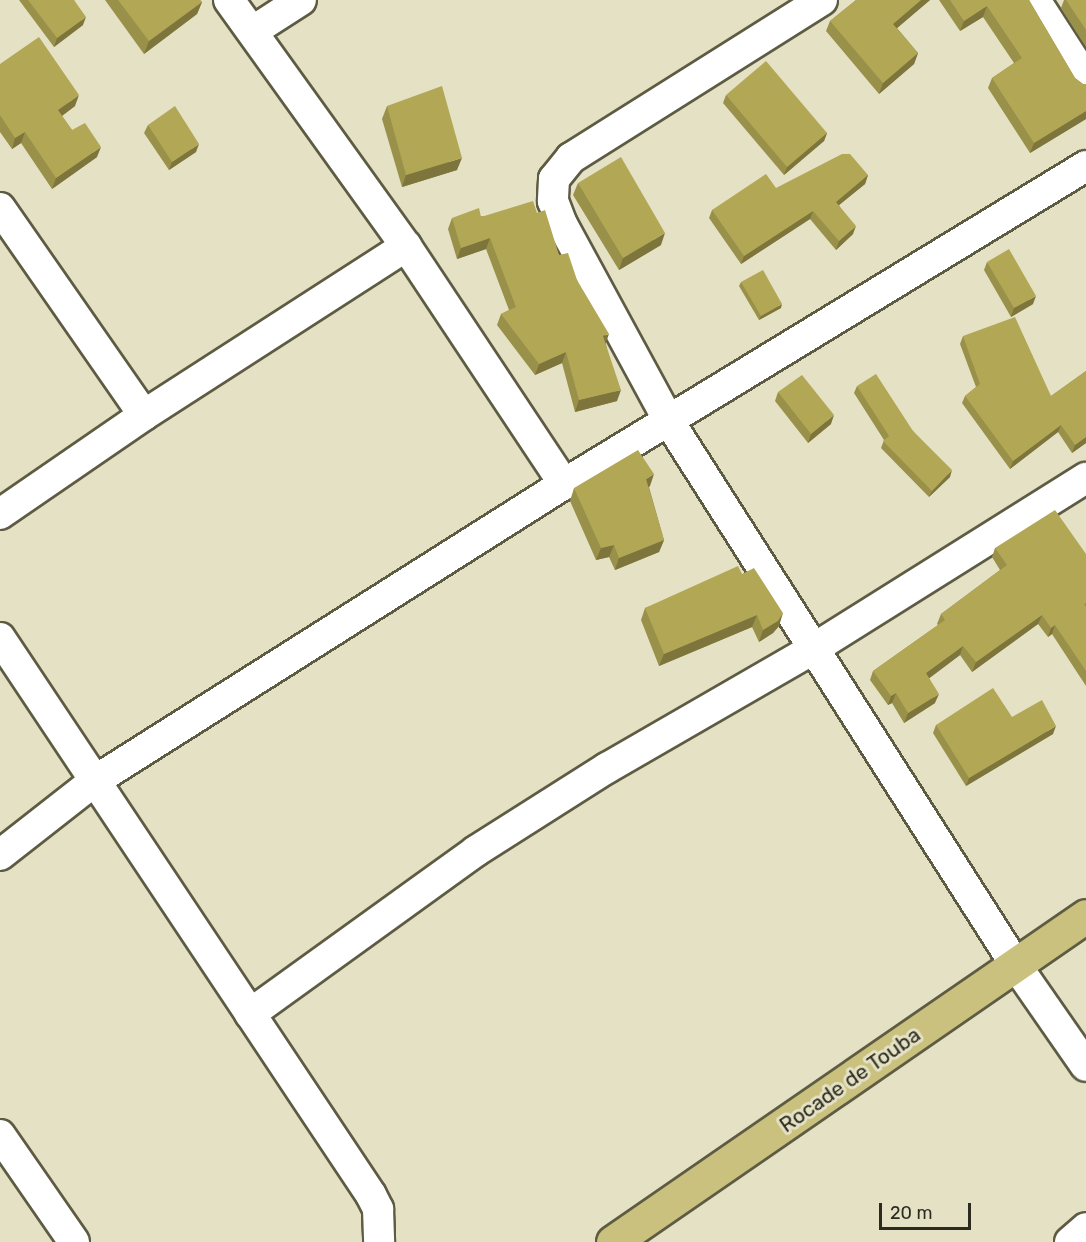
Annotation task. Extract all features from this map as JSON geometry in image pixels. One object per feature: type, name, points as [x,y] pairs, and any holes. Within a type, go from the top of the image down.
[{"type":"main road","name":"Rocade de Touba","points":[[613,1242],[757,1146],[1086,916]]},
{"type":"street","points":[[229,0],[406,246],[564,484]]},
{"type":"street","points":[[253,31],[301,0]]},
{"type":"street","points":[[822,0],[593,142],[571,158],[554,179],[553,201],[562,224],[670,423],[1015,964],[1086,1066]]},
{"type":"street","points":[[1035,0],[1086,79]]},
{"type":"street","points":[[0,855],[93,782],[564,484],[670,423],[1086,166]]},
{"type":"street","points":[[0,208],[144,415]]},
{"type":"street","points":[[0,514],[144,415],[406,246]]},
{"type":"street","points":[[250,1014],[476,851],[607,768],[813,649],[1086,478]]},
{"type":"street","points":[[0,638],[93,782],[371,1195],[378,1209],[380,1242]]},
{"type":"street","points":[[0,1135],[74,1242]]},
{"type":"street","points":[[1070,1242],[1086,1228]]},
{"type":"building","points":[[28,0],[74,0],[86,17],[57,38]]},
{"type":"building","points":[[118,0],[200,0],[202,2],[149,41]]},
{"type":"building","points":[[856,0],[921,0],[893,24],[918,53],[883,83],[830,21]]},
{"type":"building","points":[[950,0],[1029,0],[1075,78],[1086,84],[1086,111],[1034,143],[992,78],[1022,58],[987,6],[964,21]]},
{"type":"building","points":[[1066,0],[1086,0],[1086,30]]},
{"type":"building","points":[[39,37],[79,95],[58,110],[72,130],[85,123],[101,147],[56,178],[25,132],[15,138],[0,115],[0,64]]},
{"type":"building","points":[[766,61],[827,133],[787,167],[726,95]]},
{"type":"building","points":[[442,86],[462,158],[406,175],[387,106]]},
{"type":"building","points":[[175,106],[199,144],[172,162],[148,125]]},
{"type":"building","points":[[842,154],[850,154],[868,175],[836,202],[856,226],[839,241],[813,211],[744,256],[712,210],[766,174],[776,188]]},
{"type":"building","points":[[621,157],[665,233],[623,258],[578,183]]},
{"type":"building","points":[[533,201],[537,213],[545,210],[559,255],[568,253],[577,280],[609,334],[603,336],[621,390],[579,400],[566,352],[539,364],[501,314],[516,307],[490,238],[461,248],[452,218],[479,208],[481,217]]},
{"type":"building","points":[[1009,249],[1036,296],[1014,308],[987,262]]},
{"type":"building","points":[[763,270],[782,304],[761,316],[741,282]]},
{"type":"building","points":[[1015,317],[1051,396],[1086,371],[1086,437],[1075,445],[1061,425],[1013,461],[965,396],[980,384],[963,336]]},
{"type":"building","points":[[876,374],[913,431],[952,470],[932,491],[883,441],[889,436],[857,386]]},
{"type":"building","points":[[802,375],[834,415],[811,434],[778,392]]},
{"type":"building","points":[[638,450],[654,474],[646,479],[664,540],[619,558],[614,545],[601,548],[574,488]]},
{"type":"building","points":[[1055,510],[1086,554],[1086,603],[1084,604],[1086,607],[1086,671],[1055,625],[1051,628],[1042,615],[976,662],[963,646],[926,673],[939,694],[908,713],[896,693],[891,696],[873,671],[945,620],[941,614],[1007,565],[995,548]]},
{"type":"building","points":[[738,566],[742,574],[754,568],[783,613],[778,621],[763,630],[757,615],[664,654],[645,608]]},
{"type":"building","points":[[993,688],[1012,717],[1042,700],[1056,726],[969,778],[936,725]]}]
